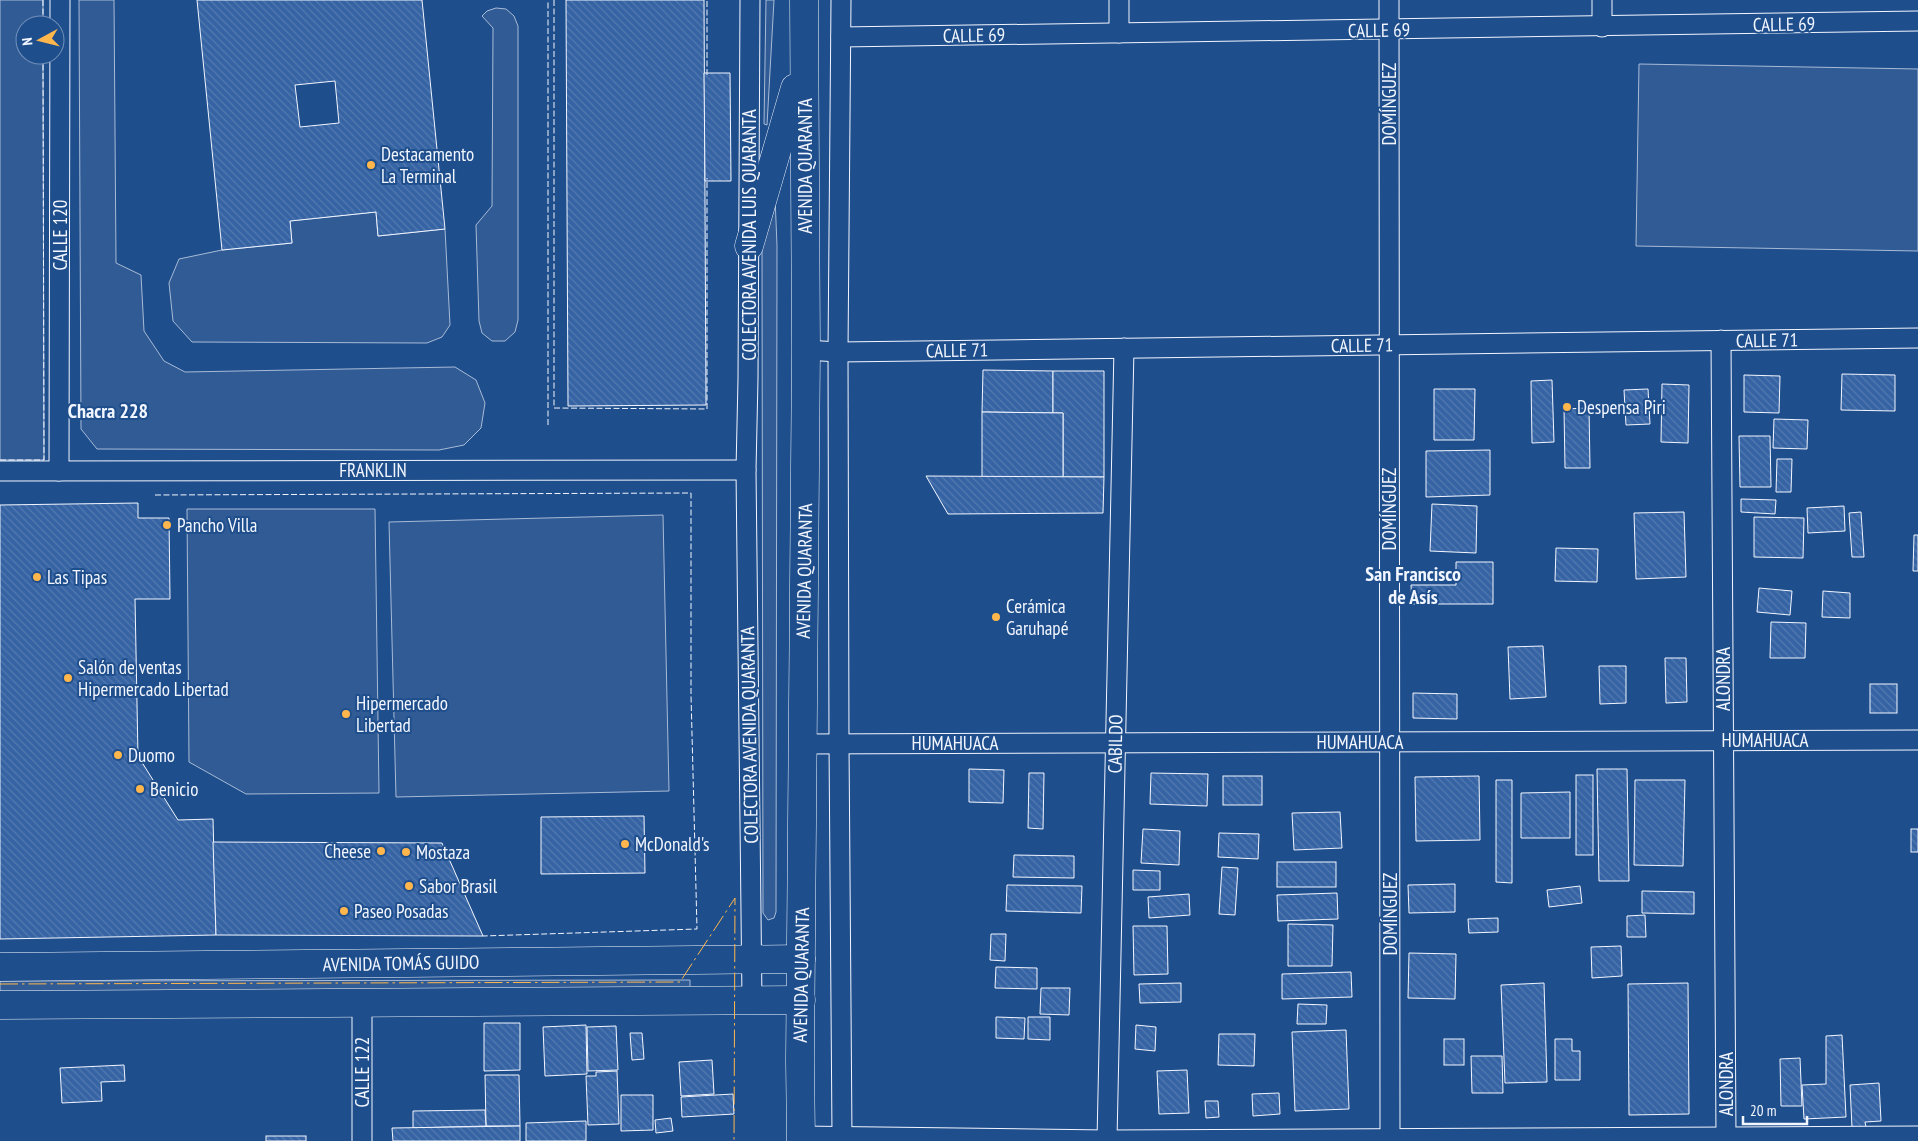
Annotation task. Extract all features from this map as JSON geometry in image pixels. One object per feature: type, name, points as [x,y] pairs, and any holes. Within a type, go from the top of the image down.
[{"type":"main road","name":"AVENIDA QUARANTA","points":[[801,1139],[802,744],[806,350],[804,0]]},
{"type":"main road","points":[[750,246],[804,58]]},
{"type":"main road","name":"AVENIDA TOMÁS GUIDO","points":[[0,967],[801,959]]},
{"type":"main road","name":"AVENIDA TOMÁS GUIDO","points":[[0,1005],[801,1000]]},
{"type":"street","name":"CALLE 120","points":[[59,471],[60,0]]},
{"type":"street","name":"COLECTORA AVENIDA LUIS QUARANTA","points":[[746,470],[750,246],[750,0]]},
{"type":"street","points":[[841,0],[838,352],[842,1137]]},
{"type":"street","points":[[1118,0],[1119,33]]},
{"type":"street","name":"DOMÍNGUEZ","points":[[1389,0],[1390,1138]]},
{"type":"street","points":[[1602,0],[1602,27]]},
{"type":"street","name":"CALLE 69","points":[[841,37],[1918,21]]},
{"type":"street","name":"CALLE 71","points":[[806,350],[838,352],[1918,338]]},
{"type":"street","name":"ALONDRA","points":[[1721,340],[1726,1137]]},
{"type":"street","name":"CABILDO","points":[[1107,1140],[1124,348]]},
{"type":"street","name":"FRANKLIN","points":[[0,471],[746,470]]},
{"type":"street","name":"COLECTORA AVENIDA QUARANTA","points":[[746,470],[752,1001]]},
{"type":"street","name":"HUMAHUACA","points":[[802,744],[1918,740]]},
{"type":"street","name":"CALLE 122","points":[[362,1003],[362,1141]]},
{"type":"street","points":[[801,1139],[842,1137],[1107,1140],[1390,1138],[1414,1140],[1918,1136]]},
{"type":"shaded area","points":[[0,0],[43,0],[43,15],[15,15],[15,65],[43,65],[44,460],[0,460]]},
{"type":"shaded area","points":[[79,0],[114,0],[116,263],[141,275],[144,331],[164,361],[185,372],[455,367],[476,380],[485,403],[481,428],[464,445],[439,450],[97,449],[81,429]]},
{"type":"shaded area","points":[[766,0],[774,0],[767,125],[764,124]]},
{"type":"shaded area","points":[[496,8],[506,9],[514,16],[518,26],[518,320],[515,332],[505,341],[492,341],[482,333],[479,321],[476,225],[492,206],[493,28],[482,16],[487,11]]},
{"type":"shaded area","points":[[1639,64],[1918,69],[1918,251],[1636,246]]},
{"type":"shaded area","points":[[774,172],[777,246],[776,912],[774,918],[768,920],[763,913],[762,247]]},
{"type":"shaded area","points":[[376,212],[378,236],[445,229],[450,325],[442,337],[427,343],[192,342],[173,321],[169,283],[179,259],[222,250],[292,243],[290,221]]},
{"type":"shaded area","points":[[187,509],[375,509],[379,793],[246,794],[189,762]]},
{"type":"shaded area","points":[[663,515],[669,791],[396,797],[389,522]]},
{"type":"shaded area","points":[[690,980],[690,996],[0,997],[0,981]]},
{"type":"building","points":[[197,0],[422,0],[445,229],[378,236],[376,212],[290,221],[292,243],[222,250]],"holes":[[[335,81],[339,123],[300,127],[295,85]]]},
{"type":"building","points":[[566,0],[704,0],[706,405],[568,406]]},
{"type":"building","points":[[704,73],[730,73],[731,181],[705,181]]},
{"type":"building","points":[[983,370],[1053,371],[1053,413],[982,412]]},
{"type":"building","points":[[1053,371],[1104,371],[1104,477],[1063,477],[1063,413],[1053,413]]},
{"type":"building","points":[[1842,374],[1895,375],[1895,411],[1841,410]]},
{"type":"building","points":[[1744,375],[1780,376],[1779,413],[1744,412]]},
{"type":"building","points":[[1552,380],[1554,442],[1532,443],[1531,381]]},
{"type":"building","points":[[1662,384],[1689,385],[1688,443],[1661,442]]},
{"type":"building","points":[[1434,389],[1475,389],[1474,440],[1434,440]]},
{"type":"building","points":[[1648,389],[1650,424],[1626,425],[1624,390]]},
{"type":"building","points":[[1589,408],[1590,468],[1565,468],[1564,409]]},
{"type":"building","points":[[982,412],[1063,413],[1063,477],[982,477]]},
{"type":"building","points":[[1774,419],[1808,420],[1807,449],[1773,448]]},
{"type":"building","points":[[1739,436],[1770,436],[1771,487],[1740,487]]},
{"type":"building","points":[[1490,450],[1490,495],[1426,497],[1426,451]]},
{"type":"building","points":[[1777,459],[1792,459],[1791,492],[1776,492]]},
{"type":"building","points":[[926,476],[1104,477],[1103,513],[948,514]]},
{"type":"building","points":[[1741,499],[1776,500],[1775,514],[1741,512]]},
{"type":"building","name":"Salón de ventas Hipermercado Libertad","points":[[138,503],[138,518],[169,518],[170,599],[135,599],[138,756],[178,820],[213,819],[216,935],[0,939],[0,505]]},
{"type":"building","points":[[1432,504],[1477,506],[1476,553],[1430,551]]},
{"type":"building","points":[[1844,506],[1845,531],[1808,533],[1807,508]]},
{"type":"building","points":[[1684,512],[1686,577],[1636,579],[1634,513]]},
{"type":"building","points":[[1861,512],[1864,557],[1852,557],[1849,513]]},
{"type":"building","points":[[1754,517],[1804,518],[1803,558],[1754,557]]},
{"type":"building","points":[[1914,535],[1918,535],[1918,571],[1913,571]]},
{"type":"building","points":[[1556,548],[1598,549],[1597,582],[1555,581]]},
{"type":"building","points":[[1456,562],[1493,562],[1493,604],[1412,604],[1411,585],[1456,585]]},
{"type":"building","points":[[1759,588],[1792,591],[1790,615],[1757,612]]},
{"type":"building","points":[[1823,591],[1850,593],[1850,618],[1822,617]]},
{"type":"building","points":[[1771,622],[1806,623],[1805,658],[1770,658]]},
{"type":"building","points":[[1543,646],[1546,697],[1510,699],[1508,647]]},
{"type":"building","points":[[1665,658],[1686,658],[1687,702],[1666,703]]},
{"type":"building","points":[[1599,666],[1626,666],[1626,703],[1600,704]]},
{"type":"building","points":[[1870,684],[1897,684],[1897,713],[1870,713]]},
{"type":"building","points":[[1413,693],[1457,694],[1457,719],[1413,718]]},
{"type":"building","points":[[969,769],[1004,770],[1003,803],[969,802]]},
{"type":"building","points":[[1597,769],[1627,769],[1629,881],[1599,881]]},
{"type":"building","points":[[1029,773],[1044,773],[1043,829],[1028,828]]},
{"type":"building","points":[[1151,773],[1208,774],[1207,806],[1150,804]]},
{"type":"building","points":[[1576,775],[1593,775],[1593,855],[1576,855]]},
{"type":"building","points":[[1223,776],[1262,776],[1262,805],[1223,805]]},
{"type":"building","points":[[1479,776],[1480,840],[1416,841],[1415,777]]},
{"type":"building","points":[[1496,780],[1512,780],[1512,883],[1496,882]]},
{"type":"building","points":[[1635,780],[1685,780],[1683,866],[1634,865]]},
{"type":"building","points":[[1570,792],[1570,838],[1521,838],[1521,793]]},
{"type":"building","points":[[1340,812],[1342,848],[1294,850],[1292,813]]},
{"type":"building","points":[[644,816],[645,873],[541,874],[541,817]]},
{"type":"building","points":[[1143,829],[1180,831],[1179,865],[1141,863]]},
{"type":"building","points":[[1911,829],[1918,829],[1918,852],[1911,852]]},
{"type":"building","points":[[1219,833],[1259,834],[1258,859],[1218,857]]},
{"type":"building","name":"Paseo Posadas","points":[[213,842],[442,843],[483,936],[216,935]]},
{"type":"building","points":[[1014,855],[1074,856],[1074,878],[1013,877]]},
{"type":"building","points":[[1277,862],[1336,862],[1336,887],[1277,887]]},
{"type":"building","points":[[1222,867],[1238,868],[1235,915],[1219,914]]},
{"type":"building","points":[[1133,870],[1160,871],[1160,890],[1133,890]]},
{"type":"building","points":[[1455,884],[1455,912],[1409,913],[1408,885]]},
{"type":"building","points":[[1007,885],[1082,886],[1081,913],[1006,911]]},
{"type":"building","points":[[1580,886],[1582,903],[1549,907],[1547,890]]},
{"type":"building","points":[[1642,891],[1694,892],[1694,914],[1642,913]]},
{"type":"building","points":[[1337,893],[1338,919],[1278,921],[1277,895]]},
{"type":"building","points":[[1189,894],[1190,915],[1149,918],[1148,897]]},
{"type":"building","points":[[1645,915],[1646,937],[1627,937],[1627,916]]},
{"type":"building","points":[[1498,918],[1498,932],[1469,933],[1468,919]]},
{"type":"building","points":[[1288,924],[1333,925],[1332,966],[1288,966]]},
{"type":"building","points":[[1133,926],[1167,926],[1168,974],[1134,975]]},
{"type":"building","points":[[991,934],[1006,934],[1005,961],[990,960]]},
{"type":"building","points":[[1621,946],[1622,976],[1592,978],[1591,947]]},
{"type":"building","points":[[1409,953],[1456,954],[1455,999],[1408,998]]},
{"type":"building","points":[[996,967],[1037,968],[1037,989],[995,988]]},
{"type":"building","points":[[1351,972],[1352,997],[1282,999],[1282,974]]},
{"type":"building","points":[[1181,983],[1181,1002],[1140,1003],[1139,984]]},
{"type":"building","points":[[1544,983],[1547,1082],[1505,1083],[1501,985]]},
{"type":"building","points":[[1688,983],[1689,1114],[1629,1115],[1628,984]]},
{"type":"building","points":[[1041,988],[1070,988],[1069,1015],[1040,1014]]},
{"type":"building","points":[[1298,1004],[1327,1005],[1326,1024],[1297,1024]]},
{"type":"building","points":[[996,1017],[1025,1018],[1024,1039],[996,1038]]},
{"type":"building","points":[[1028,1017],[1050,1017],[1050,1040],[1028,1039]]},
{"type":"building","points":[[484,1023],[520,1023],[520,1070],[484,1071]]},
{"type":"building","points":[[586,1025],[587,1074],[545,1076],[543,1027]]},
{"type":"building","points":[[1136,1025],[1156,1027],[1155,1051],[1135,1049]]},
{"type":"building","points":[[616,1026],[618,1070],[588,1071],[587,1027]]},
{"type":"building","points":[[1346,1030],[1349,1109],[1295,1111],[1292,1032]]},
{"type":"building","points":[[630,1033],[642,1033],[644,1059],[632,1060]]},
{"type":"building","points":[[1219,1034],[1255,1034],[1254,1066],[1218,1065]]},
{"type":"building","points":[[1842,1035],[1846,1117],[1804,1119],[1802,1085],[1826,1084],[1826,1036]]},
{"type":"building","points":[[1444,1039],[1464,1039],[1464,1065],[1444,1065]]},
{"type":"building","points":[[1555,1039],[1572,1039],[1572,1051],[1580,1051],[1580,1080],[1555,1080]]},
{"type":"building","points":[[1471,1056],[1502,1056],[1503,1093],[1472,1093]]},
{"type":"building","points":[[1800,1058],[1802,1106],[1781,1106],[1780,1059]]},
{"type":"building","points":[[712,1060],[714,1094],[681,1096],[679,1062]]},
{"type":"building","points":[[124,1065],[125,1081],[101,1082],[102,1101],[62,1103],[60,1068]]},
{"type":"building","points":[[1187,1070],[1189,1113],[1159,1114],[1157,1071]]},
{"type":"building","points":[[617,1071],[619,1124],[588,1125],[586,1076],[596,1076],[596,1072]]},
{"type":"building","points":[[485,1075],[519,1075],[520,1126],[486,1126]]},
{"type":"building","points":[[1879,1083],[1881,1121],[1865,1122],[1866,1127],[1852,1128],[1850,1085]]},
{"type":"building","points":[[1279,1093],[1280,1114],[1253,1116],[1252,1094]]},
{"type":"building","points":[[733,1094],[734,1114],[682,1117],[681,1097]]},
{"type":"building","points":[[621,1095],[653,1095],[653,1130],[621,1131]]},
{"type":"building","points":[[1205,1101],[1218,1101],[1219,1117],[1206,1118]]},
{"type":"building","points":[[485,1110],[486,1126],[413,1128],[413,1111]]},
{"type":"building","points":[[671,1118],[673,1131],[656,1133],[655,1120]]},
{"type":"building","points":[[586,1121],[586,1141],[526,1141],[526,1123]]},
{"type":"building","points":[[520,1126],[520,1141],[393,1141],[392,1128]]},
{"type":"building","points":[[266,1136],[306,1136],[306,1141],[266,1141]]},
{"type":"fence","points":[[43,0],[43,15]]},
{"type":"fence","points":[[548,0],[548,425]]},
{"type":"fence","points":[[554,0],[554,408],[707,409],[707,178]]},
{"type":"fence","points":[[707,0],[707,75]]},
{"type":"fence","points":[[0,460],[44,460],[43,65]]},
{"type":"fence","points":[[155,495],[691,493],[691,695],[697,929],[483,936]]},
{"type":"power","points":[[0,984],[680,982],[735,898],[734,1141]]},
{"type":"place","name":"Destacamento La Terminal","points":[[371,165]]},
{"type":"place","name":"Despensa Piri","points":[[1567,407]]},
{"type":"place","name":"Pancho Villa","points":[[167,525]]},
{"type":"place","name":"Las Tipas","points":[[37,577]]},
{"type":"place","name":"Cerámica Garuhapé","points":[[996,617]]},
{"type":"place","name":"Salón de ventas Hipermercado Libertad","points":[[68,678]]},
{"type":"place","name":"Hipermercado Libertad","points":[[346,714]]},
{"type":"place","name":"Duomo","points":[[118,755]]},
{"type":"place","name":"Benicio","points":[[140,789]]},
{"type":"place","name":"McDonald's","points":[[625,844]]},
{"type":"place","name":"Cheese","points":[[381,851]]},
{"type":"place","name":"Mostaza","points":[[406,852]]},
{"type":"place","name":"Sabor Brasil","points":[[409,886]]},
{"type":"place","name":"Paseo Posadas","points":[[344,911]]},
{"type":"district","name":"Chacra 228","points":[[108,411]]},
{"type":"district","name":"San Francisco de Asís","points":[[1413,586]]}]
